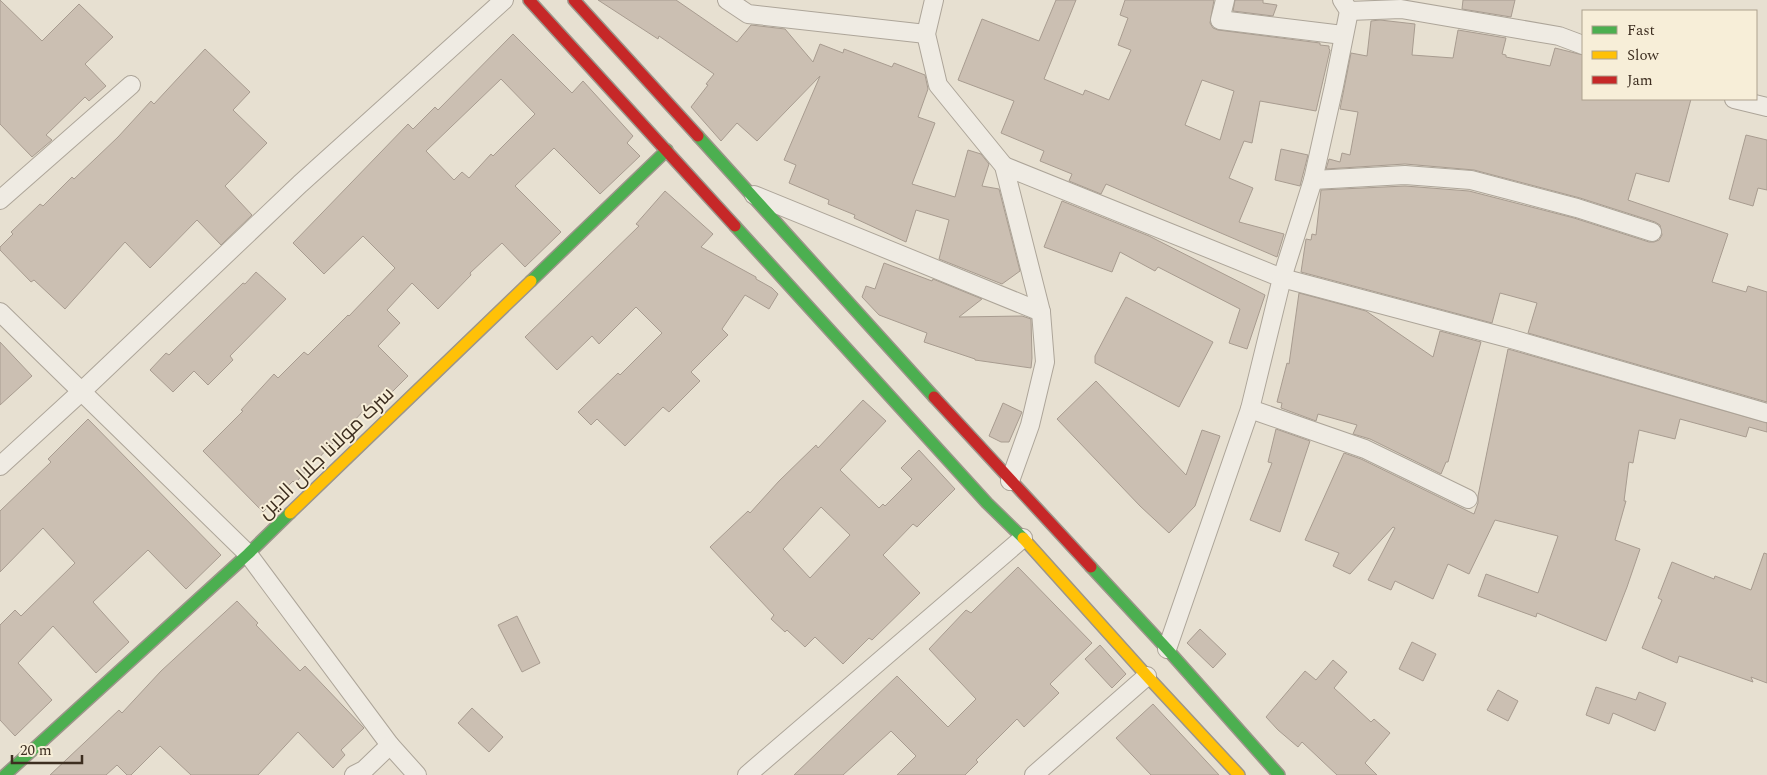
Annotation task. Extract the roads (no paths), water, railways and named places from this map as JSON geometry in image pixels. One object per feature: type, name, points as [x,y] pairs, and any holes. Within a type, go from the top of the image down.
[{"type":"main road","points":[[529,0],[667,150],[708,189],[987,503],[1023,538],[1239,775]]},
{"type":"main road","points":[[574,0],[726,174],[750,193],[767,219],[1167,649],[1279,775]]},
{"type":"main road","name":"سرک مولانا جلال الدین","points":[[5,775],[248,554],[667,150]]},
{"type":"street","points":[[0,466],[82,391],[300,184],[504,0]]},
{"type":"street","points":[[728,0],[748,14],[926,34]]},
{"type":"street","points":[[934,0],[926,34],[938,85],[1004,166],[1041,312],[1045,362],[1030,425],[1010,481]]},
{"type":"street","points":[[1225,0],[1220,20],[1343,35]]},
{"type":"street","points":[[1167,649],[1250,410],[1282,278],[1312,180],[1334,86],[1346,6],[1401,9],[1559,36],[1582,44]]},
{"type":"street","points":[[0,200],[131,85]]},
{"type":"street","points":[[1738,100],[1767,108]]},
{"type":"street","points":[[1004,166],[1282,278],[1508,338],[1767,413]]},
{"type":"street","points":[[1312,180],[1405,175],[1471,180],[1577,208],[1652,232]]},
{"type":"street","points":[[750,193],[1041,312]]},
{"type":"street","points":[[0,312],[248,554],[390,745],[417,775]]},
{"type":"street","points":[[1250,410],[1365,449],[1468,499]]},
{"type":"street","points":[[747,775],[1023,538]]},
{"type":"street","points":[[1034,775],[1147,676]]},
{"type":"street","points":[[360,773],[390,745]]}]
